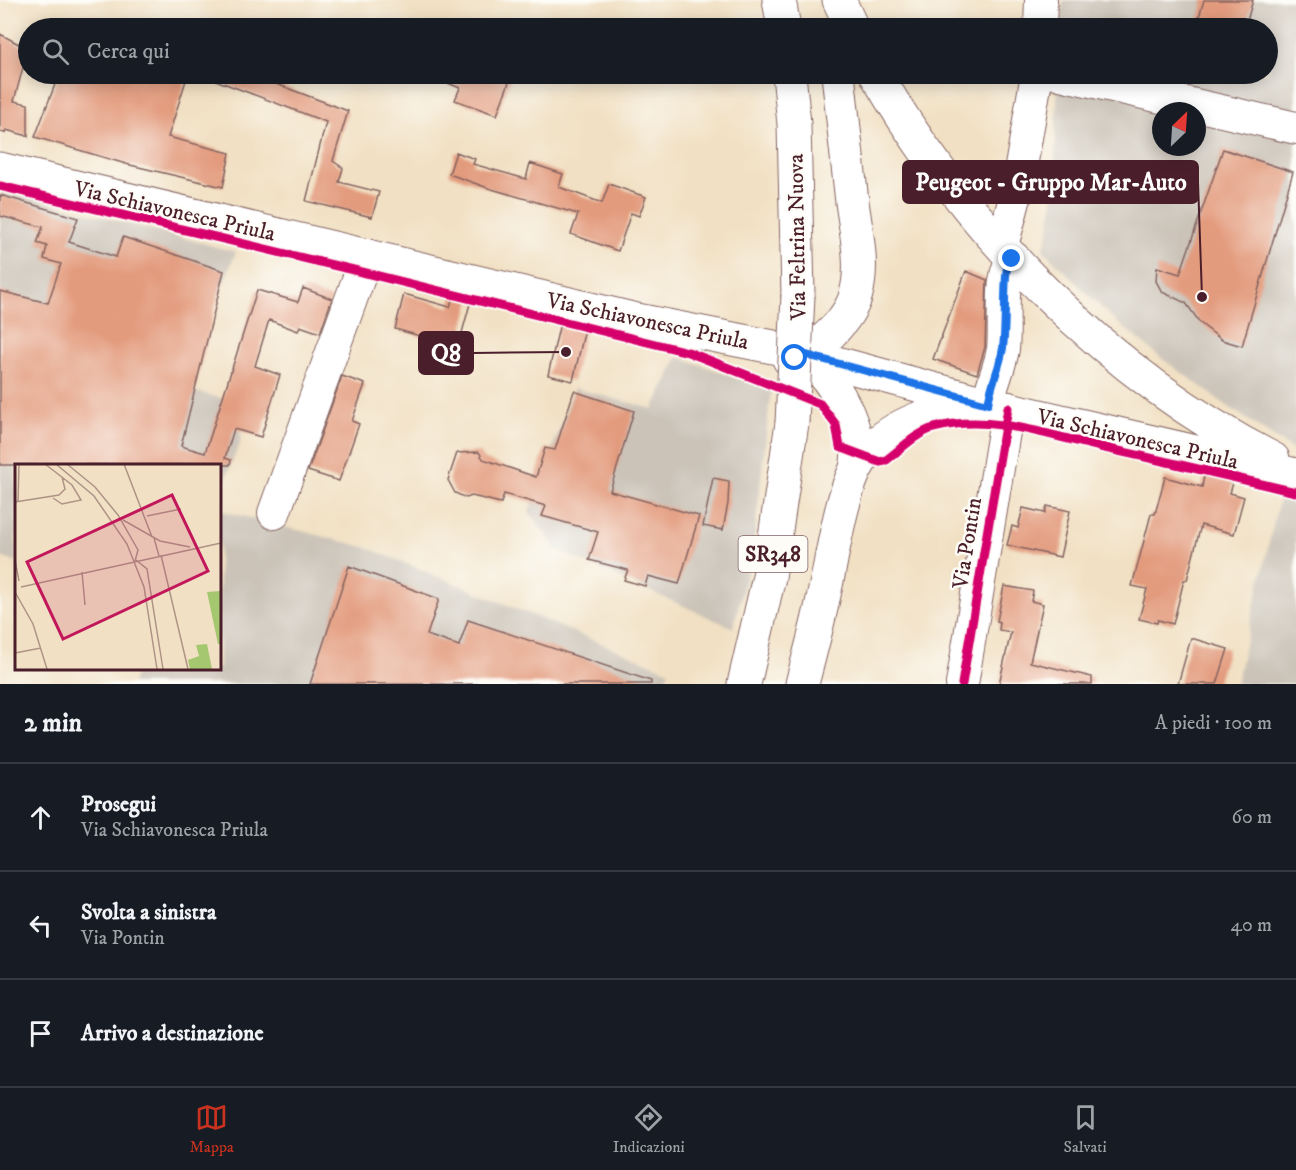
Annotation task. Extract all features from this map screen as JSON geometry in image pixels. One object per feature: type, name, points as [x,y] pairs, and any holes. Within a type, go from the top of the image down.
[{"type":"main road","points":[[779,0],[782,18]]},
{"type":"main road","points":[[829,0],[832,18]]},
{"type":"main road","points":[[839,0],[847,18]]},
{"type":"main road","name":"Via Feltrina Nuova","points":[[744,684],[770,577],[792,423],[798,295],[796,170],[790,84]]},
{"type":"main road","points":[[647,324],[715,345],[784,360],[803,354],[822,341],[839,324],[852,306],[858,287],[857,239],[839,84]]},
{"type":"main road","points":[[882,84],[927,154],[971,211],[1046,293],[1111,351],[1161,390],[1236,439],[1296,470]]},
{"type":"main road","name":"Via Schiavonesca Priula","points":[[0,169],[367,255],[647,324]]},
{"type":"main road","points":[[647,324],[736,359],[830,381],[998,406]]},
{"type":"main road","points":[[802,684],[824,598],[840,518],[859,453],[847,414],[830,381],[818,365],[803,354]]},
{"type":"main road","name":"Via Schiavonesca Priula","points":[[803,354],[998,406],[1296,476]]},
{"type":"main road","points":[[856,468],[864,456],[877,444],[916,420],[947,410],[998,406]]},
{"type":"street","points":[[1040,18],[1041,0]]},
{"type":"street","name":"Via Pontin","points":[[962,684],[998,406],[992,384],[1003,347],[1007,250],[1005,235],[1017,190],[1034,84]]},
{"type":"street","points":[[1104,84],[1296,128]]},
{"type":"street","points":[[274,513],[367,255]]},
{"type":"shaded area","points":[[1063,0],[1296,0],[1296,452],[1156,354],[1111,317],[1043,250],[1049,231],[1053,203],[1058,84],[1278,84],[1278,18],[1062,18]]},
{"type":"shaded area","points":[[0,192],[35,199],[236,252],[181,388],[244,404],[240,442],[220,493],[220,464],[15,464],[15,562],[0,557]]},
{"type":"shaded area","points":[[678,357],[771,390],[753,550],[733,628],[557,550],[529,512],[574,388],[653,409]]},
{"type":"shaded area","points":[[1280,496],[1296,500],[1296,684],[1236,684]]},
{"type":"shaded area","points":[[220,510],[368,548],[669,671],[664,684],[132,684],[137,669],[220,669]]},
{"type":"building","points":[[1204,0],[1253,0],[1248,18],[1199,18]]},
{"type":"building","points":[[0,34],[18,44],[19,84],[14,101],[28,104],[28,136],[6,130],[5,133],[0,132]]},
{"type":"building","points":[[55,84],[185,84],[168,137],[230,153],[223,187],[126,164],[35,137]]},
{"type":"building","points":[[226,84],[276,84],[348,111],[333,161],[343,168],[339,182],[379,192],[372,217],[306,201],[326,122]]},
{"type":"building","points":[[450,84],[508,84],[497,115],[455,100],[460,88]]},
{"type":"building","points":[[1223,149],[1293,172],[1242,346],[1222,340],[1200,323],[1186,303],[1162,292],[1156,281],[1157,267],[1180,274]]},
{"type":"building","points":[[456,152],[475,159],[473,164],[526,179],[530,163],[563,174],[559,187],[602,203],[609,184],[646,197],[639,216],[631,213],[618,251],[571,234],[578,214],[488,188],[449,174]]},
{"type":"building","points":[[0,195],[78,218],[69,242],[116,257],[123,237],[224,271],[181,446],[205,453],[257,290],[298,302],[303,288],[332,299],[320,333],[300,326],[298,331],[269,320],[255,366],[280,375],[261,437],[234,429],[225,458],[231,460],[230,465],[0,465],[0,291],[48,303],[61,264],[44,259],[47,246],[37,243],[43,227],[0,216]]},
{"type":"building","points":[[966,271],[987,280],[985,347],[977,374],[933,359]]},
{"type":"building","points":[[404,294],[450,307],[453,296],[471,300],[454,362],[437,357],[441,342],[395,329]]},
{"type":"building","points":[[560,323],[585,329],[573,381],[548,375]]},
{"type":"building","points":[[342,376],[365,384],[352,421],[359,424],[339,481],[308,471]]},
{"type":"building","points":[[574,391],[634,411],[610,491],[699,516],[679,584],[648,576],[645,586],[624,580],[628,570],[589,560],[598,532],[542,516],[546,506],[504,494],[501,503],[472,496],[466,498],[455,493],[448,480],[457,453],[479,452],[483,459],[536,477],[545,448],[555,450]]},
{"type":"building","points":[[1204,476],[1233,483],[1230,493],[1244,497],[1234,534],[1201,525],[1173,624],[1139,619],[1147,589],[1132,586],[1151,514],[1155,514],[1165,477],[1202,487]]},
{"type":"building","points":[[713,478],[729,481],[723,530],[703,526]]},
{"type":"building","points":[[1047,506],[1070,511],[1060,557],[1007,545],[1012,526],[1018,528],[1023,508],[1045,513]]},
{"type":"building","points":[[349,566],[439,599],[427,635],[459,646],[468,620],[651,681],[651,684],[310,684]]},
{"type":"building","points":[[1004,586],[1033,591],[1031,601],[1043,604],[1030,662],[1092,677],[1092,684],[999,684],[1011,632],[999,630],[1000,622],[997,621]]},
{"type":"building","points":[[1191,638],[1228,649],[1217,684],[1178,684]]},
{"type":"cycle path","points":[[0,186],[688,352],[820,404],[836,425],[840,447],[880,462],[885,461],[927,430],[955,424],[997,424],[1296,492]]},
{"type":"cycle path","points":[[962,684],[1008,408]]},
{"type":"place","name":"Peugeot - Gruppo Mar-Auto","points":[[1202,297]]},
{"type":"place","name":"Q8","points":[[566,352]]},
{"type":"route","points":[[795,358],[803,354],[988,404],[1003,347],[1006,276],[1007,267],[1012,259]]}]
